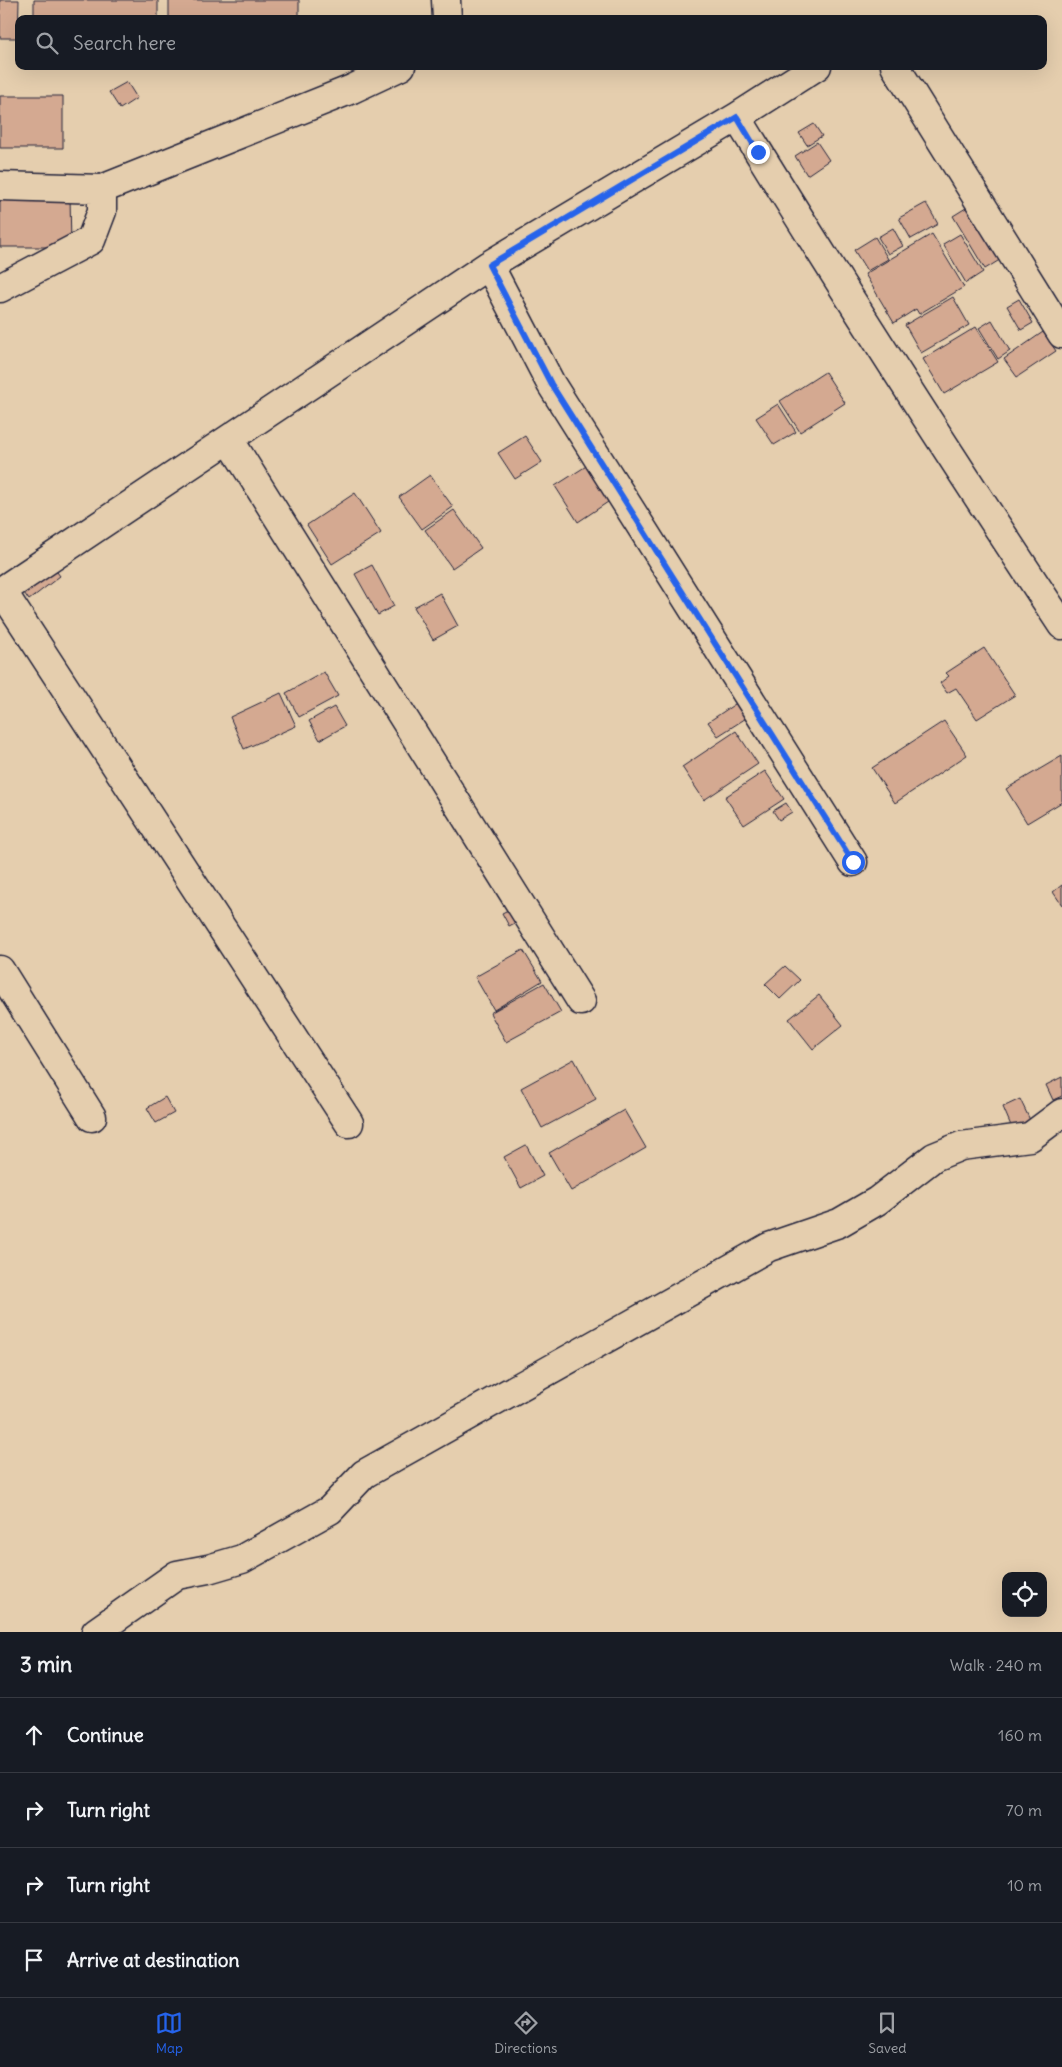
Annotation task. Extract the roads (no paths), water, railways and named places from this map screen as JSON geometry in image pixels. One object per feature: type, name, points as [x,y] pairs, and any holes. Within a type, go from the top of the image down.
[{"type":"street","points":[[446,0],[446,15]]},
{"type":"street","points":[[0,186],[102,189],[352,89],[392,70]]},
{"type":"street","points":[[349,1123],[1,592],[489,265],[737,117],[811,70]]},
{"type":"street","points":[[897,70],[1062,334]]},
{"type":"street","points":[[737,117],[777,185],[926,419],[1062,624]]},
{"type":"street","points":[[0,288],[91,240],[102,211],[102,189]]},
{"type":"street","points":[[489,265],[551,384],[853,862]]},
{"type":"street","points":[[229,439],[581,1001]]},
{"type":"street","points":[[0,970],[92,1117]]},
{"type":"street","points":[[96,1632],[177,1575],[208,1569],[242,1559],[261,1550],[330,1510],[364,1474],[769,1247],[839,1223],[877,1201],[934,1157],[961,1146],[1030,1137],[1062,1113]]}]
